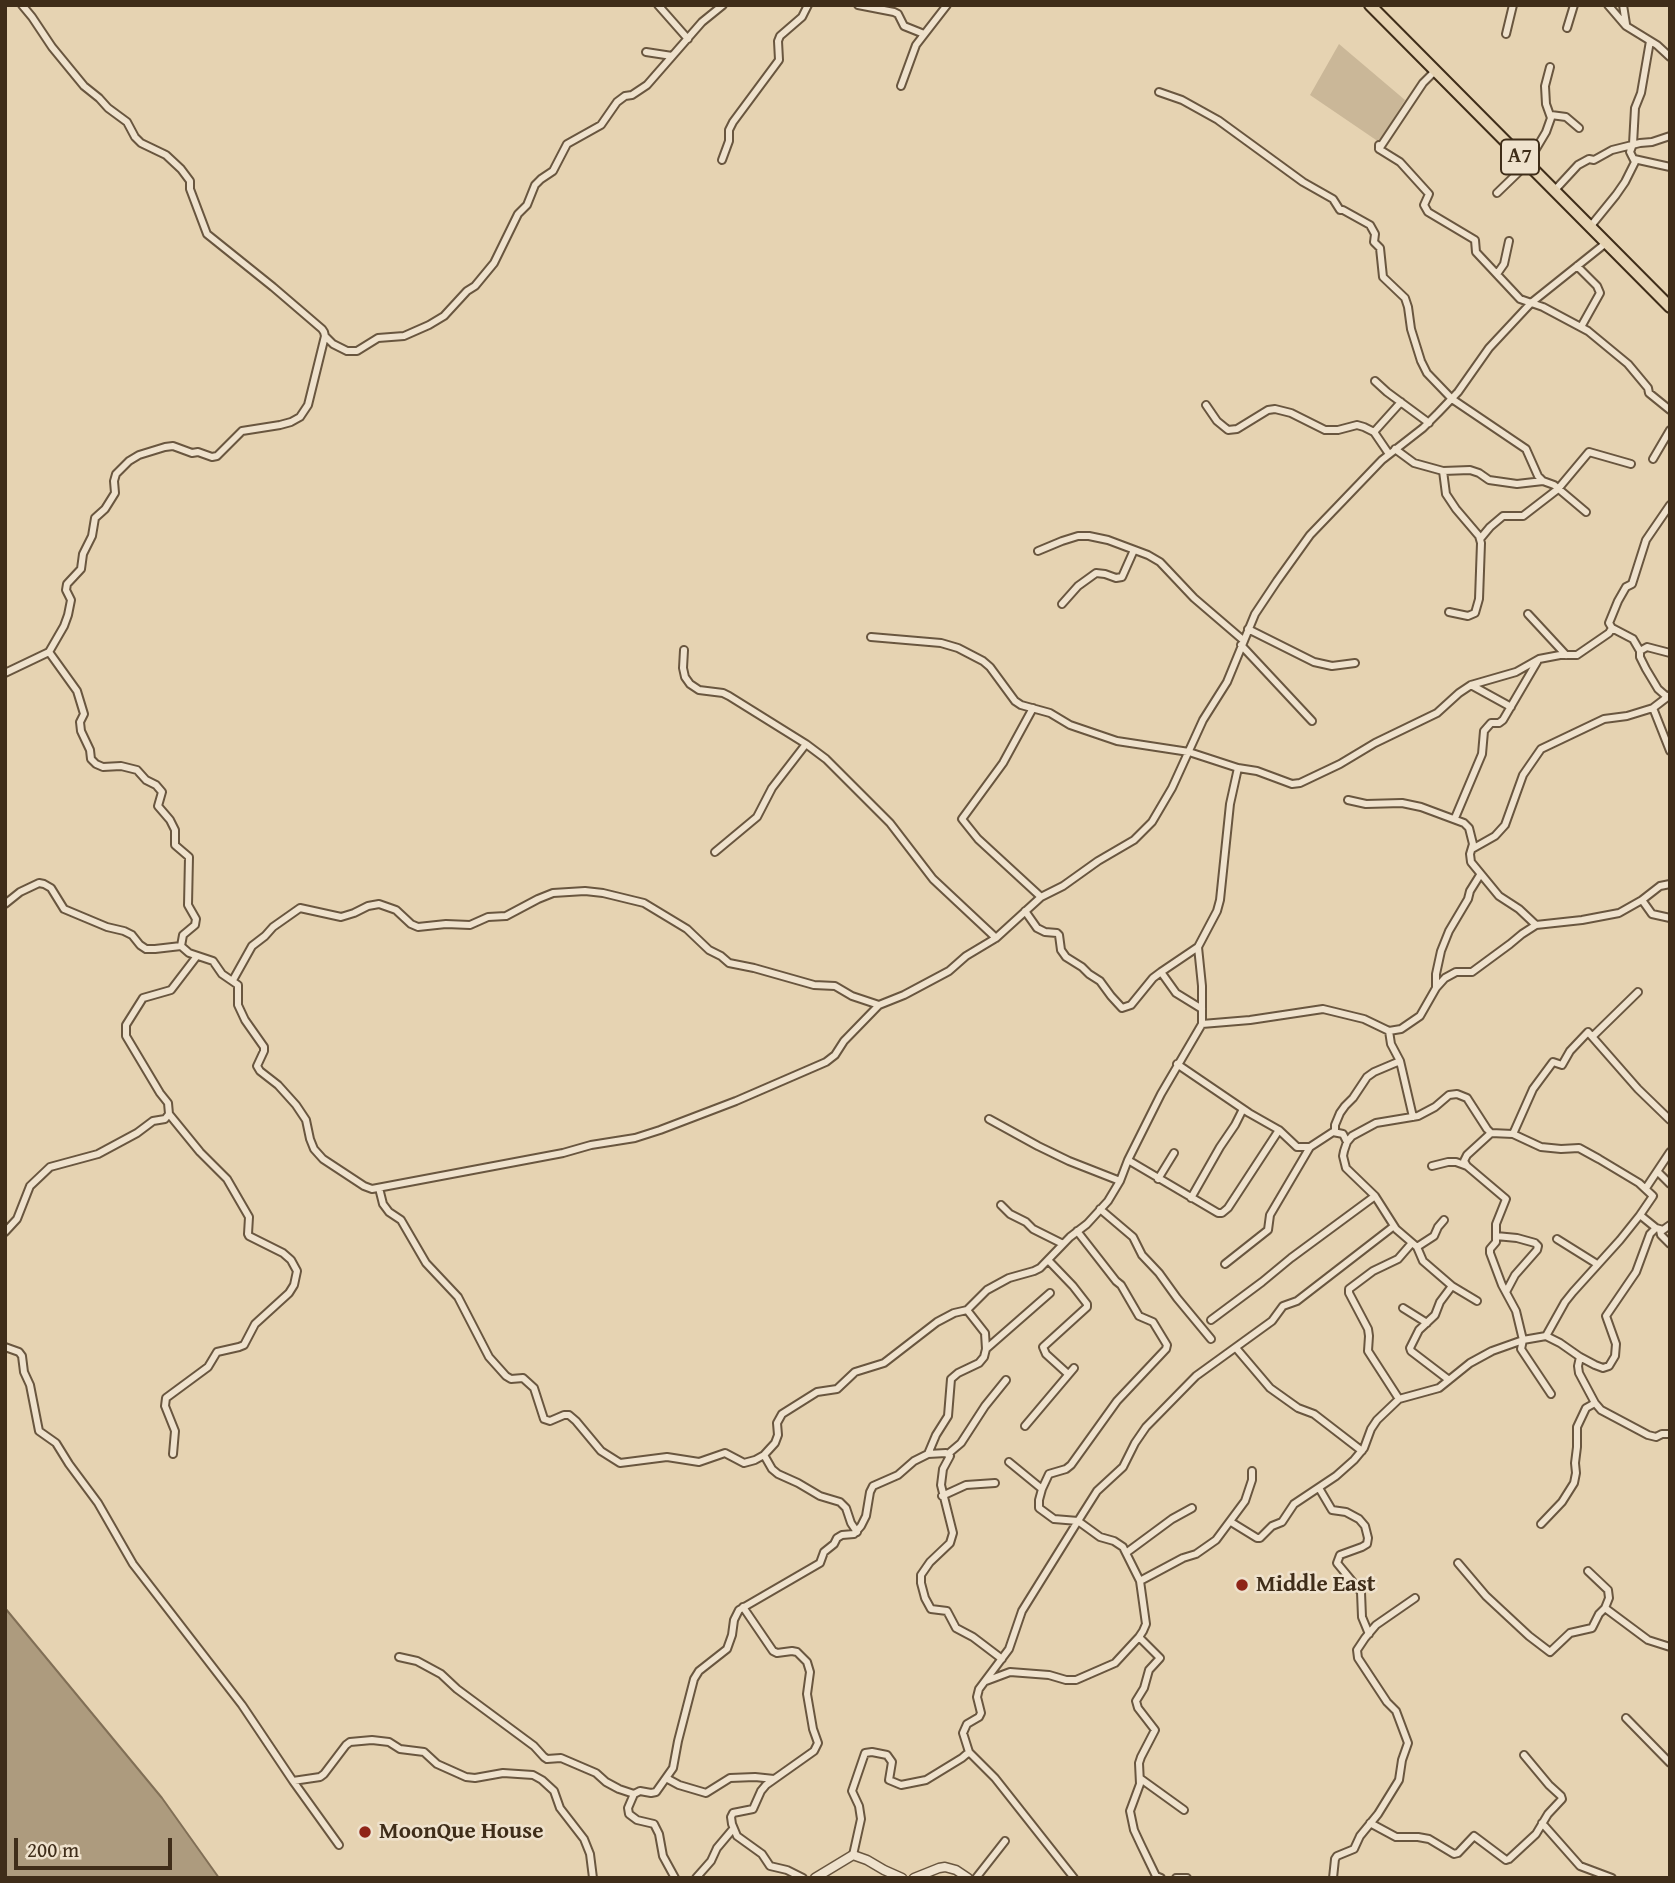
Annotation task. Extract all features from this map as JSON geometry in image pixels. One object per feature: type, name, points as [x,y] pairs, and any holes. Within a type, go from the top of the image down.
[{"type":"highway","name":"A7","points":[[1370,5],[1670,307]]},
{"type":"street","points":[[22,5],[84,86],[127,122],[141,144],[166,155],[181,169],[190,181],[190,189],[207,234],[322,329],[333,344],[347,351],[357,351],[378,338],[404,336],[444,316],[475,286],[494,262],[518,215],[527,205],[535,185],[553,171],[567,144],[601,125],[617,102],[647,85],[702,22],[723,5]]},
{"type":"street","points":[[658,5],[688,39]]},
{"type":"street","points":[[722,160],[733,122],[779,60],[780,36],[802,17],[808,5]]},
{"type":"street","points":[[858,5],[894,12],[904,26],[924,34]]},
{"type":"street","points":[[901,86],[911,58],[924,34],[947,5]]},
{"type":"street","points":[[1506,34],[1513,5]]},
{"type":"street","points":[[1566,28],[1574,5]]},
{"type":"street","points":[[1608,5],[1626,26],[1670,57]]},
{"type":"street","points":[[1623,5],[1626,26]]},
{"type":"street","points":[[1590,227],[1625,182],[1635,162],[1630,152],[1635,108],[1641,93],[1650,41]]},
{"type":"street","points":[[646,52],[672,56]]},
{"type":"street","points":[[1497,193],[1527,164],[1546,132],[1551,114],[1546,104],[1545,86],[1550,67]]},
{"type":"street","points":[[1435,71],[1423,83],[1379,147],[1400,162],[1429,194],[1424,205],[1428,212],[1475,240],[1476,252],[1520,299],[1543,307],[1581,327],[1614,351],[1628,364],[1648,388],[1649,393],[1670,410]]},
{"type":"street","points":[[1159,92],[1182,100],[1218,120],[1303,182],[1333,199],[1340,210],[1370,225],[1375,234],[1374,242],[1380,248],[1383,276],[1405,298],[1410,329],[1421,361],[1433,380],[1452,399],[1526,449],[1538,476],[1586,512]]},
{"type":"street","points":[[1551,114],[1566,117],[1578,128]]},
{"type":"street","points":[[1554,191],[1578,165],[1589,159],[1594,160],[1612,150],[1633,144],[1670,136]]},
{"type":"street","points":[[1634,159],[1670,167]]},
{"type":"street","points":[[1497,274],[1504,264],[1509,241]]},
{"type":"street","points":[[5,904],[20,892],[40,883],[44,884],[51,888],[64,909],[124,931],[146,949],[181,946],[189,953],[212,961],[222,974],[238,985],[238,1005],[264,1047],[257,1066],[288,1094],[302,1113],[314,1149],[335,1168],[372,1189],[563,1153],[591,1145],[625,1141],[660,1130],[827,1062],[879,1005],[941,976],[996,937],[1041,897],[1063,886],[1145,831],[1159,812],[1203,720],[1227,682],[1248,629],[1266,596],[1310,535],[1392,452],[1429,423],[1452,399],[1489,348],[1531,303],[1606,243]]},
{"type":"street","points":[[1577,266],[1597,286],[1600,293],[1581,327]]},
{"type":"street","points":[[5,673],[49,652],[64,626],[71,600],[66,590],[67,584],[81,569],[83,554],[92,536],[93,521],[115,493],[116,474],[139,455],[165,447],[173,446],[192,453],[218,456],[242,431],[280,425],[299,417],[307,405],[325,336]]},
{"type":"street","points":[[1375,381],[1429,423]]},
{"type":"street","points":[[1374,432],[1401,402]]},
{"type":"street","points":[[1206,405],[1217,421],[1228,430],[1237,429],[1268,410],[1275,409],[1291,412],[1325,430],[1357,425],[1374,432],[1392,452],[1414,463],[1443,471],[1470,470],[1489,480],[1517,484],[1543,481]]},
{"type":"street","points":[[1653,459],[1670,430]]},
{"type":"street","points":[[1449,612],[1468,616],[1475,614],[1479,599],[1480,540],[1503,516],[1523,516],[1558,489],[1589,452],[1631,464]]},
{"type":"street","points":[[1443,471],[1446,494],[1480,540]]},
{"type":"street","points":[[1472,849],[1495,836],[1505,825],[1523,775],[1541,749],[1604,719],[1627,716],[1653,708],[1668,695],[1653,681],[1633,639],[1612,628],[1609,623],[1626,587],[1632,584],[1646,540],[1670,505]]},
{"type":"street","points":[[1038,551],[1078,536],[1089,536],[1134,550],[1160,562],[1242,643],[1311,721]]},
{"type":"street","points":[[1062,604],[1096,573],[1122,577],[1134,550]]},
{"type":"street","points":[[1528,614],[1566,655]]},
{"type":"street","points":[[870,637],[941,643],[958,648],[990,667],[1015,701],[1049,713],[1070,725],[1134,745],[1189,752],[1292,784],[1300,783],[1340,764],[1374,743],[1437,713],[1471,685],[1516,672],[1539,659],[1577,655],[1609,634],[1612,628]]},
{"type":"street","points":[[1248,629],[1314,662],[1332,666],[1355,663]]},
{"type":"street","points":[[1640,651],[1647,647],[1670,653]]},
{"type":"street","points":[[684,650],[683,667],[690,684],[699,690],[729,696],[806,744],[836,768],[882,815],[933,879],[996,937]]},
{"type":"street","points":[[49,652],[77,691],[84,714],[80,722],[81,731],[96,764],[138,770],[162,792],[158,806],[175,830],[176,845],[189,857],[188,905],[196,919],[195,925],[183,935],[181,946]]},
{"type":"street","points":[[1455,818],[1482,754],[1484,731],[1491,723],[1503,720],[1539,659]]},
{"type":"street","points":[[1471,685],[1511,707]]},
{"type":"street","points":[[1034,708],[1003,763],[962,819],[978,839],[1041,897]]},
{"type":"street","points":[[1653,708],[1670,751]]},
{"type":"street","points":[[715,852],[757,817],[772,788],[806,744]]},
{"type":"street","points":[[1025,911],[1037,928],[1059,935],[1061,950],[1066,957],[1100,981],[1122,1008],[1130,1005],[1153,978],[1198,947],[1217,911],[1223,889],[1230,804],[1238,768]]},
{"type":"street","points":[[1348,800],[1366,804],[1402,803],[1455,818],[1469,828],[1473,844],[1471,862],[1480,875],[1499,896],[1519,909],[1536,925]]},
{"type":"street","points":[[1436,988],[1441,951],[1480,875]]},
{"type":"street","points":[[1202,1024],[1326,1009],[1365,1020],[1389,1031],[1405,1027],[1420,1016],[1445,978],[1456,972],[1474,971],[1536,925],[1615,914],[1642,900],[1655,888],[1669,883]]},
{"type":"street","points":[[233,980],[252,946],[273,926],[300,908],[341,917],[379,904],[396,910],[418,927],[470,925],[488,917],[506,916],[554,893],[585,891],[644,903],[687,929],[709,950],[729,963],[814,985],[835,986],[852,996],[879,1005]]},
{"type":"street","points":[[1642,900],[1652,914],[1670,918]]},
{"type":"street","points":[[379,1188],[383,1204],[401,1220],[426,1263],[458,1297],[489,1357],[506,1376],[511,1379],[523,1378],[534,1388],[544,1419],[550,1421],[569,1415],[601,1451],[620,1463],[667,1458],[699,1462],[725,1453],[740,1461],[750,1462],[764,1455],[777,1438],[777,1423],[782,1414],[817,1392],[837,1389],[855,1372],[884,1363],[937,1322],[967,1310],[987,1290],[1009,1278],[1034,1271],[1049,1261],[1108,1201],[1177,1064],[1202,1024],[1198,947]]},
{"type":"street","points":[[173,1454],[175,1434],[165,1406],[166,1398],[208,1367],[217,1352],[244,1345],[255,1324],[289,1293],[297,1271],[283,1253],[249,1236],[249,1217],[227,1179],[169,1114],[168,1103],[126,1036],[126,1026],[143,998],[171,990],[197,956]]},
{"type":"street","points":[[1161,972],[1175,993],[1202,1009]]},
{"type":"street","points":[[1593,1036],[1638,992]]},
{"type":"street","points":[[1389,1031],[1390,1041],[1400,1061],[1413,1117]]},
{"type":"street","points":[[1513,1133],[1534,1089],[1553,1062],[1562,1065],[1587,1032],[1670,1120]]},
{"type":"street","points":[[1335,1132],[1340,1113],[1367,1077],[1400,1061]]},
{"type":"street","points":[[1177,1064],[1279,1130],[1297,1147],[1310,1147],[1330,1133],[1352,1136]]},
{"type":"street","points":[[1477,1301],[1452,1286],[1423,1261],[1414,1246],[1394,1226],[1375,1196],[1346,1168],[1343,1156],[1352,1136],[1376,1123],[1413,1117],[1435,1107],[1449,1095],[1457,1094],[1467,1098],[1492,1133],[1513,1133],[1541,1147],[1578,1148],[1624,1172],[1653,1196],[1620,1240],[1565,1302],[1546,1336]]},
{"type":"street","points":[[1191,1198],[1243,1109]]},
{"type":"street","points":[[5,1232],[17,1219],[30,1186],[50,1167],[98,1154],[153,1121],[165,1119],[169,1114]]},
{"type":"street","points":[[989,1119],[1049,1151],[1120,1181]]},
{"type":"street","points":[[1128,1160],[1191,1198],[1222,1213],[1228,1208],[1279,1130]]},
{"type":"street","points":[[1492,1133],[1467,1154],[1464,1161],[1506,1199],[1496,1224],[1496,1242],[1490,1251],[1498,1276],[1516,1311],[1523,1339],[1521,1349],[1551,1394]]},
{"type":"street","points":[[1343,1134],[1347,1142]]},
{"type":"street","points":[[1225,1264],[1268,1230],[1270,1215],[1310,1147]]},
{"type":"street","points":[[1646,1188],[1670,1152]]},
{"type":"street","points":[[1158,1179],[1174,1153]]},
{"type":"street","points":[[1432,1166],[1456,1162],[1467,1166]]},
{"type":"street","points":[[1658,1172],[1670,1184]]},
{"type":"street","points":[[1211,1320],[1375,1196]]},
{"type":"street","points":[[1001,1205],[1032,1229],[1063,1244]]},
{"type":"street","points":[[1100,1209],[1133,1237],[1142,1255],[1211,1339]]},
{"type":"street","points":[[1640,1215],[1658,1229],[1670,1244]]},
{"type":"street","points":[[1399,1399],[1368,1351],[1368,1329],[1349,1289],[1373,1271],[1434,1236],[1444,1220]]},
{"type":"street","points":[[1658,1229],[1664,1230],[1670,1225]]},
{"type":"street","points":[[1074,1878],[995,1778],[969,1752],[963,1733],[967,1724],[981,1713],[977,1693],[1009,1648],[1022,1611],[1097,1491],[1123,1467],[1146,1427],[1196,1376],[1272,1321],[1283,1306],[1297,1301],[1394,1226]]},
{"type":"street","points":[[1230,1522],[1260,1538],[1272,1526],[1282,1522],[1294,1504],[1345,1468],[1362,1451],[1377,1420],[1399,1399],[1439,1388],[1483,1355],[1523,1339],[1546,1336],[1603,1368],[1609,1366],[1616,1344],[1606,1315],[1639,1266],[1647,1239],[1658,1229]]},
{"type":"street","points":[[986,1681],[1010,1672],[1045,1674],[1076,1680],[1115,1663],[1139,1637],[1146,1623],[1140,1581],[1119,1544],[1100,1537],[1078,1521],[1054,1519],[1039,1508],[1042,1489],[1049,1474],[1066,1469],[1070,1465],[1117,1401],[1167,1345],[1153,1322],[1139,1316],[1121,1285],[1077,1231]]},
{"type":"street","points":[[1496,1236],[1517,1238],[1538,1246],[1515,1275],[1506,1292]]},
{"type":"street","points":[[1557,1239],[1597,1264]]},
{"type":"street","points":[[1049,1261],[1087,1304],[1087,1307],[1043,1347],[1046,1354],[1068,1374]]},
{"type":"street","points":[[1449,1380],[1411,1350],[1411,1344],[1419,1329],[1435,1315],[1440,1302],[1452,1286]]},
{"type":"street","points":[[986,1349],[1050,1293]]},
{"type":"street","points":[[1402,1308],[1427,1322]]},
{"type":"street","points":[[929,1454],[936,1435],[948,1416],[951,1379],[979,1363],[984,1357],[985,1333],[967,1310]]},
{"type":"street","points":[[5,1347],[19,1352],[22,1356],[39,1432],[56,1443],[84,1487],[98,1503],[127,1556],[237,1698],[339,1845]]},
{"type":"street","points":[[1236,1348],[1270,1388],[1298,1408],[1314,1414],[1362,1451]]},
{"type":"street","points":[[1580,1357],[1577,1368],[1601,1410],[1648,1435],[1656,1437],[1670,1434]]},
{"type":"street","points":[[1025,1426],[1074,1368]]},
{"type":"street","points":[[399,1657],[417,1661],[441,1674],[534,1746],[544,1757],[561,1758],[596,1773],[619,1789],[634,1794],[644,1790],[656,1792],[674,1765],[695,1676],[727,1649],[736,1614],[743,1607],[819,1565],[824,1552],[840,1536],[858,1532],[864,1522],[873,1486],[898,1475],[914,1461],[929,1454],[948,1454],[961,1443],[1006,1380]]},
{"type":"street","points":[[1541,1524],[1562,1503],[1574,1483],[1577,1427],[1586,1408],[1595,1403]]},
{"type":"street","points":[[948,1454],[950,1458],[941,1480],[942,1496],[953,1533],[950,1543],[921,1575],[921,1583],[931,1609],[947,1611],[956,1628],[1002,1659]]},
{"type":"street","points":[[764,1455],[778,1474],[820,1496],[840,1502],[846,1508],[850,1523],[858,1532]]},
{"type":"street","points":[[1009,1462],[1042,1489]]},
{"type":"street","points":[[1140,1581],[1196,1554],[1216,1540],[1245,1501],[1252,1471]]},
{"type":"street","points":[[942,1496],[966,1485],[995,1483]]},
{"type":"street","points":[[1319,1488],[1332,1510],[1346,1512],[1365,1525],[1367,1544],[1340,1555],[1337,1563],[1361,1592],[1362,1617],[1368,1634]]},
{"type":"street","points":[[1126,1553],[1172,1519],[1192,1508]]},
{"type":"street","points":[[1458,1563],[1486,1596],[1550,1652],[1570,1633],[1592,1628],[1605,1608],[1609,1598],[1608,1590],[1588,1570]]},
{"type":"street","points":[[1333,1878],[1337,1856],[1354,1849],[1399,1780],[1408,1743],[1396,1711],[1385,1700],[1357,1656],[1359,1647],[1380,1622],[1415,1598]]},
{"type":"street","points":[[743,1607],[773,1651],[797,1652],[805,1658],[810,1672],[807,1694],[817,1746],[810,1755],[761,1791],[753,1810],[733,1813],[733,1829],[737,1836],[762,1854],[770,1866],[803,1878]]},
{"type":"street","points":[[1605,1608],[1651,1642],[1670,1647]]},
{"type":"street","points":[[1139,1637],[1160,1658],[1149,1670],[1144,1688],[1136,1701],[1138,1708],[1155,1730],[1139,1763],[1141,1779],[1131,1807],[1131,1817],[1134,1830],[1156,1876],[1161,1878]]},
{"type":"street","points":[[1626,1718],[1670,1763]]},
{"type":"street","points":[[293,1781],[322,1776],[350,1742],[372,1740],[389,1742],[400,1749],[424,1752],[438,1764],[466,1777],[503,1773],[533,1775],[554,1791],[561,1808],[584,1839],[590,1854],[593,1878]]},
{"type":"street","points":[[853,1855],[861,1819],[852,1791],[865,1753],[887,1755],[891,1762],[889,1780],[901,1785],[926,1780],[969,1752]]},
{"type":"street","points":[[1370,1823],[1396,1837],[1429,1839],[1454,1854],[1474,1836],[1508,1860],[1536,1834],[1551,1810],[1560,1802],[1561,1796],[1524,1755]]},
{"type":"street","points":[[666,1778],[706,1793],[730,1779],[774,1779]]},
{"type":"street","points":[[1141,1779],[1184,1810]]},
{"type":"street","points":[[634,1794],[628,1808],[629,1814],[637,1820],[654,1825],[659,1834],[663,1856],[675,1878]]},
{"type":"street","points":[[1542,1823],[1580,1866],[1612,1878]]},
{"type":"street","points":[[696,1878],[733,1829]]},
{"type":"street","points":[[976,1878],[1005,1841]]},
{"type":"street","points":[[816,1878],[853,1855],[900,1877]]},
{"type":"street","points":[[914,1878],[946,1867],[957,1870],[968,1878]]},
{"type":"street","points":[[1175,1878],[1187,1878]]},
{"type":"shaded area","points":[[1339,44],[1405,100],[1379,142],[1310,95]]},
{"type":"shaded area","points":[[5,1608],[162,1798],[219,1878],[5,1878]]},
{"type":"place","name":"Middle East","points":[[1242,1585]]},
{"type":"place","name":"MoonQue House","points":[[365,1832]]}]
